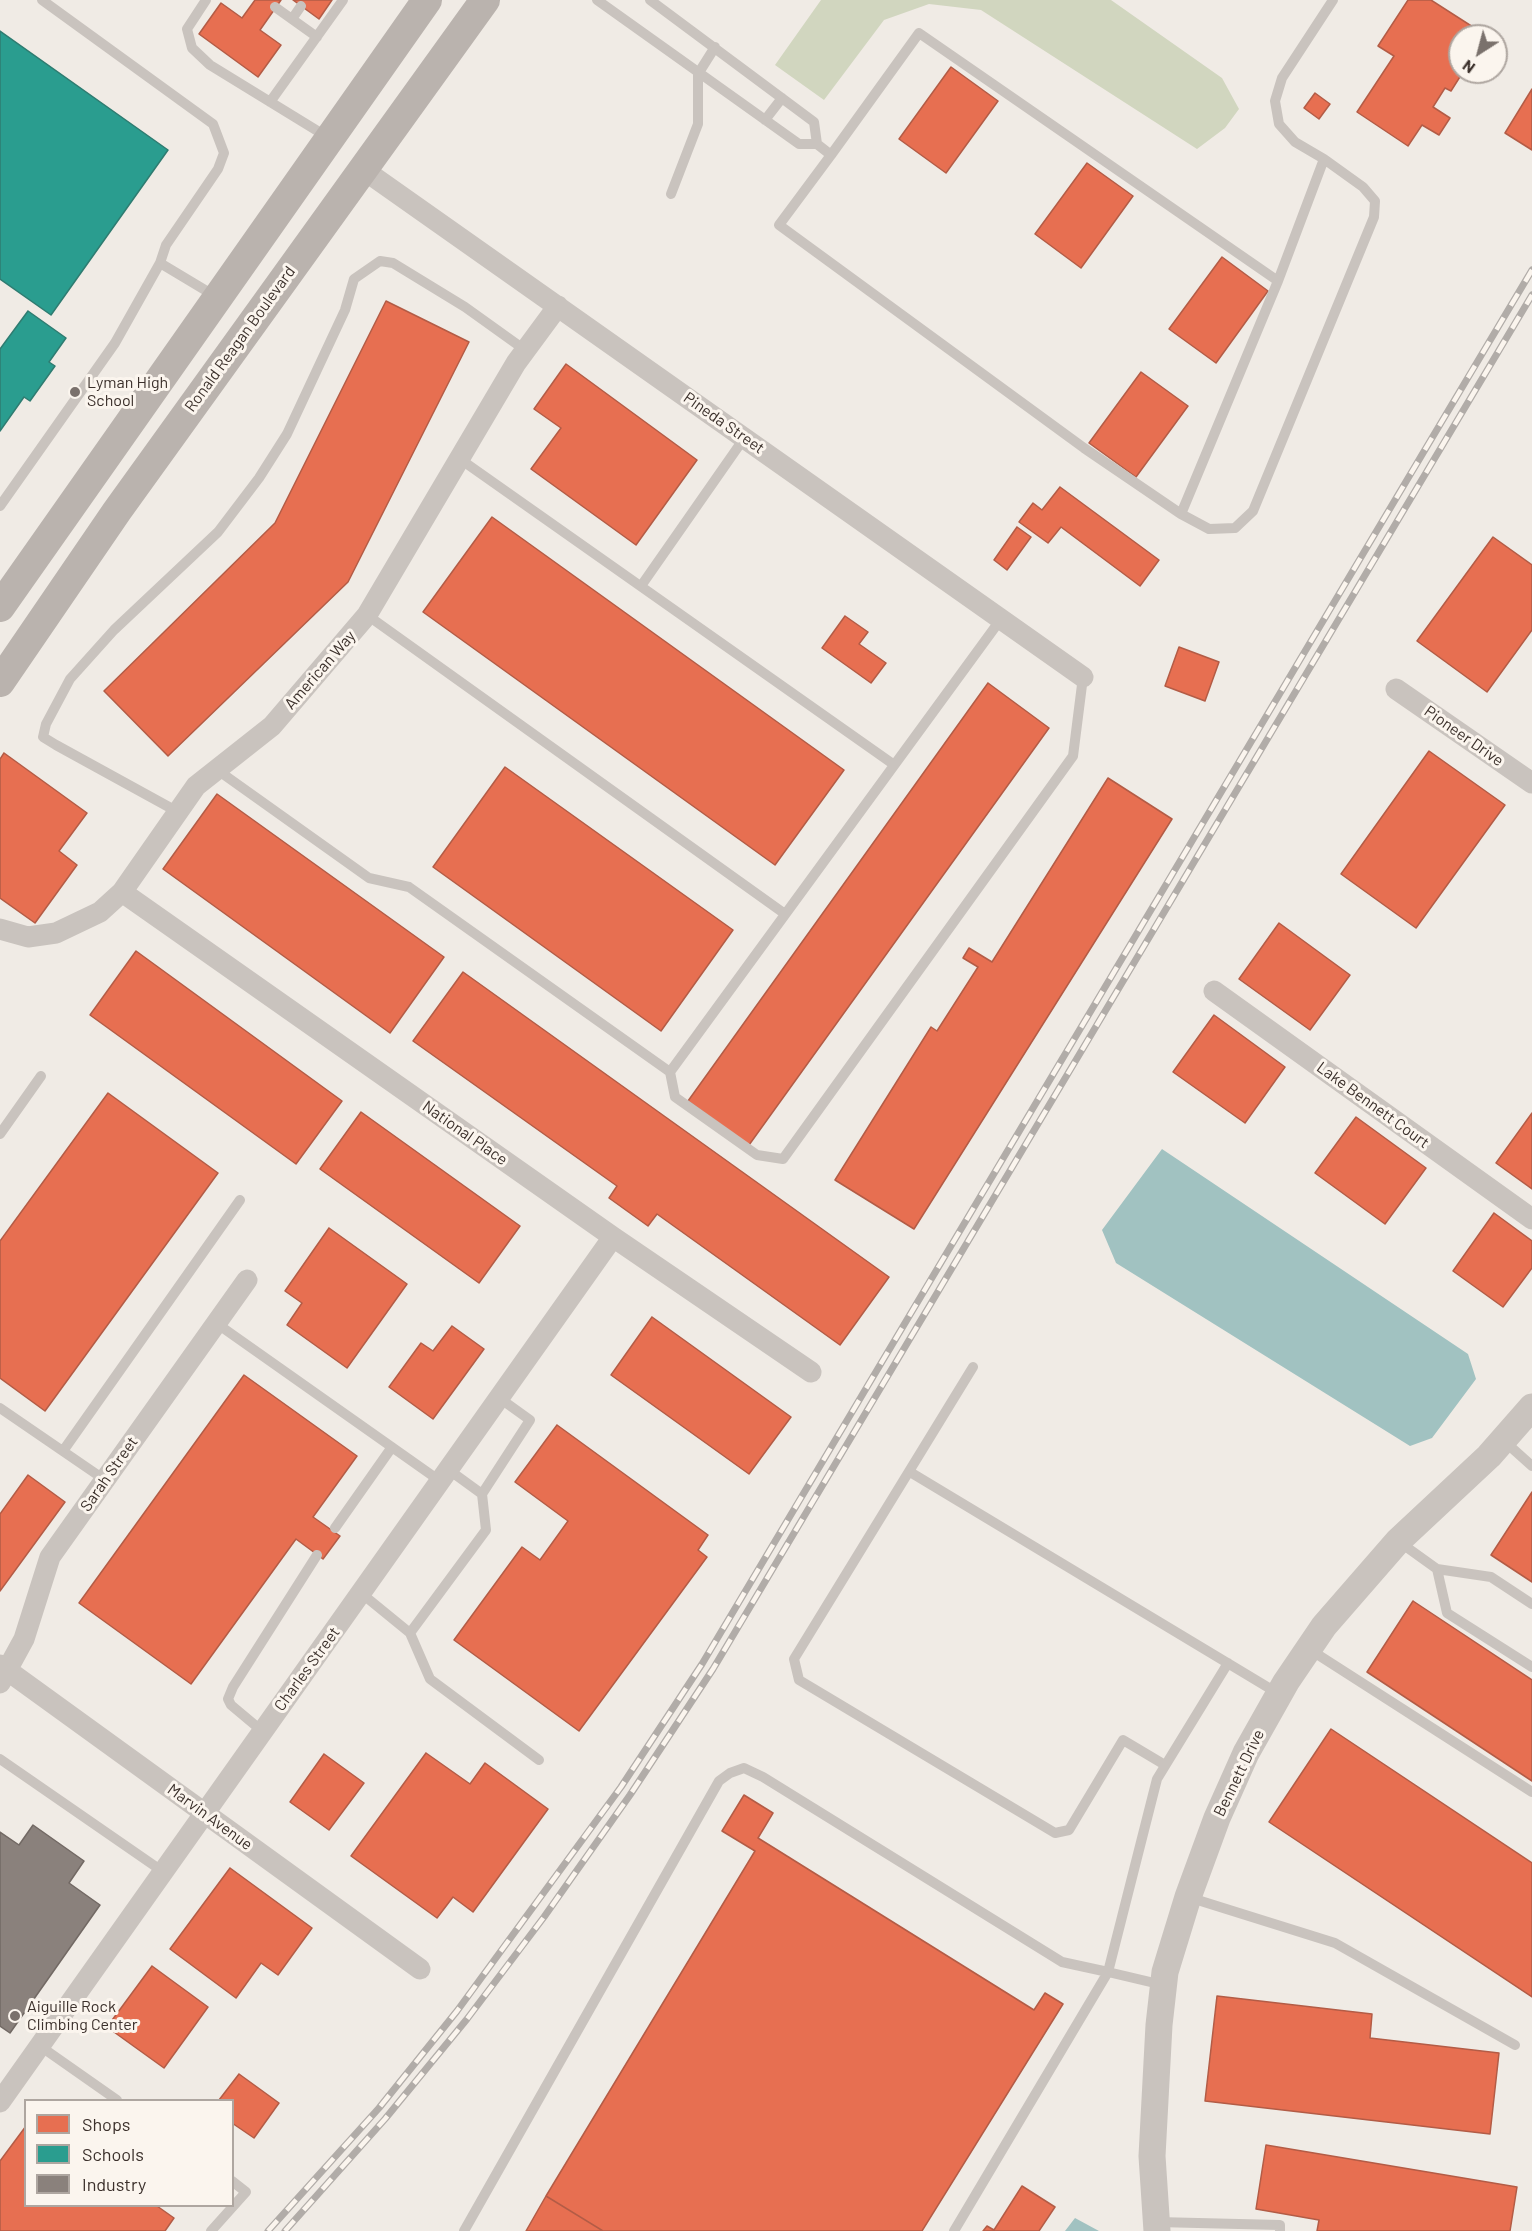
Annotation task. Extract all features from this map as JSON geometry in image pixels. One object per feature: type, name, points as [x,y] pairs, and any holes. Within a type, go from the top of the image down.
[{"type":"main road","points":[[0,607],[427,0]]},
{"type":"main road","name":"Ronald Reagan Boulevard","points":[[0,682],[117,511],[485,0]]},
{"type":"main road","points":[[218,298],[250,324]]},
{"type":"street","name":"Pineda Street","points":[[364,170],[1083,677]]},
{"type":"street","name":"American Way","points":[[0,929],[28,937],[56,933],[100,912],[122,892],[196,786],[272,726],[367,615],[525,350],[558,306]]},
{"type":"street","name":"Pioneer Drive","points":[[1396,689],[1532,783]]},
{"type":"street","name":"National Place","points":[[122,892],[614,1237],[811,1372]]},
{"type":"street","name":"Lake Bennett Court","points":[[1214,991],[1532,1219]]},
{"type":"street","name":"Charles Street","points":[[0,2102],[203,1812],[614,1237]]},
{"type":"street","name":"Sarah Street","points":[[3,1673],[24,1639],[50,1557],[247,1280]]},
{"type":"street","name":"Bennett Drive","points":[[1157,2226],[1152,2156],[1158,2025],[1163,1986],[1188,1897],[1237,1774],[1279,1694],[1324,1626],[1398,1541],[1503,1440],[1532,1407]]},
{"type":"street","name":"Marvin Avenue","points":[[3,1673],[203,1812],[420,1969]]},
{"type":"lane","points":[[0,506],[96,373],[160,263],[166,244],[218,169],[224,153],[213,124],[42,0]]},
{"type":"lane","points":[[206,0],[187,29],[192,48],[210,65],[329,138]]},
{"type":"lane","points":[[270,102],[343,0]]},
{"type":"lane","points":[[597,0],[799,144],[817,144],[831,155]]},
{"type":"lane","points":[[650,0],[814,122],[817,144]]},
{"type":"lane","points":[[1278,281],[919,33],[779,225],[1084,448],[1181,514],[1209,529],[1235,528],[1253,511],[1374,218],[1375,201],[1363,187],[1324,159],[1295,142],[1279,124],[1275,101],[1282,78],[1333,0]]},
{"type":"lane","points":[[292,19],[301,6]]},
{"type":"lane","points":[[275,7],[317,37]]},
{"type":"lane","points":[[671,194],[698,124],[698,74],[715,47]]},
{"type":"lane","points":[[765,120],[782,98]]},
{"type":"lane","points":[[1181,514],[1278,281],[1324,159]]},
{"type":"lane","points":[[178,812],[56,746],[44,736],[46,724],[70,679],[114,630],[218,532],[259,478],[287,434],[345,310],[354,279],[380,261],[393,263],[465,307],[525,350]]},
{"type":"lane","points":[[160,263],[218,298]]},
{"type":"lane","points":[[640,586],[745,437]]},
{"type":"lane","points":[[460,459],[893,764]]},
{"type":"lane","points":[[367,615],[785,914]]},
{"type":"lane","points":[[670,1072],[1001,619]]},
{"type":"lane","points":[[216,769],[369,878],[409,887],[670,1072],[675,1097],[758,1155],[783,1159],[1073,756],[1083,677]]},
{"type":"lane","points":[[0,1134],[41,1077]]},
{"type":"lane","points":[[63,1451],[240,1200]]},
{"type":"lane","points":[[216,1323],[392,1447],[482,1494]]},
{"type":"lane","points":[[973,1367],[794,1659],[799,1680],[1055,1833],[1069,1830],[1123,1740],[1165,1765]]},
{"type":"lane","points":[[410,1633],[486,1530],[482,1494],[530,1420],[498,1397]]},
{"type":"lane","points":[[0,1408],[105,1480]]},
{"type":"lane","points":[[1503,1440],[1532,1466]]},
{"type":"lane","points":[[335,1528],[392,1447]]},
{"type":"lane","points":[[910,1472],[1279,1694]]},
{"type":"lane","points":[[1398,1541],[1437,1569],[1491,1578],[1532,1604]]},
{"type":"lane","points":[[262,1731],[231,1705],[228,1699],[232,1687],[317,1555]]},
{"type":"lane","points":[[1437,1569],[1448,1612],[1532,1667]]},
{"type":"lane","points":[[361,1593],[410,1633],[430,1679],[539,1760]]},
{"type":"lane","points":[[1308,1649],[1532,1792]]},
{"type":"lane","points":[[954,2231],[1108,1972],[1157,1779],[1228,1663]]},
{"type":"lane","points":[[0,1759],[162,1871]]},
{"type":"lane","points":[[464,2231],[719,1781],[730,1773],[744,1768],[763,1777],[1062,1962],[1163,1986]]},
{"type":"lane","points":[[1188,1897],[1335,1943],[1515,2045]]},
{"type":"lane","points":[[40,2046],[116,2099]]},
{"type":"lane","points":[[234,2183],[246,2192],[234,2205]]},
{"type":"lane","points":[[211,2231],[233,2207]]},
{"type":"lane","points":[[1157,2226],[1271,2224],[1280,2225],[1280,2231]]},
{"type":"green space","points":[[821,0],[1111,0],[1222,78],[1239,109],[1225,128],[1197,149],[981,10],[929,4],[884,20],[824,100],[775,65]]},
{"type":"water","points":[[1162,1149],[1468,1354],[1476,1379],[1432,1438],[1410,1446],[1116,1263],[1102,1230]]},
{"type":"water","points":[[1075,2218],[1099,2231],[1065,2231]]},
{"type":"building: Shops","points":[[255,0],[281,0],[260,30],[281,45],[258,77],[199,34],[221,3],[242,18]]},
{"type":"building: Shops","points":[[293,0],[332,0],[319,19]]},
{"type":"building: Shops","points":[[1408,0],[1431,0],[1468,24],[1448,24],[1448,84],[1455,84],[1451,91],[1445,88],[1433,107],[1450,118],[1439,135],[1422,125],[1408,146],[1357,112],[1394,56],[1378,46]]},
{"type":"building: Shops","points":[[951,67],[998,101],[946,173],[899,139]]},
{"type":"building: Shops","points":[[1532,89],[1532,150],[1505,133]]},
{"type":"building: Shops","points":[[1315,93],[1330,104],[1319,119],[1304,108]]},
{"type":"building: Shops","points":[[1087,163],[1133,196],[1081,268],[1035,234]]},
{"type":"building: Shops","points":[[1222,257],[1268,291],[1216,363],[1169,329]]},
{"type":"building: Shops","points":[[386,301],[469,342],[348,582],[168,756],[104,691],[275,523]]},
{"type":"building: Shops","points":[[566,364],[697,460],[636,545],[531,469],[561,428],[534,409]]},
{"type":"building: Shops","points":[[1141,372],[1188,406],[1136,477],[1089,443]]},
{"type":"building: Shops","points":[[1060,487],[1159,560],[1140,586],[1061,527],[1048,543],[1019,522],[1033,503],[1042,510]]},
{"type":"building: Shops","points":[[492,517],[844,770],[775,865],[423,612]]},
{"type":"building: Shops","points":[[1017,527],[1031,537],[1007,570],[994,560]]},
{"type":"building: Shops","points":[[1493,537],[1532,565],[1532,630],[1487,692],[1417,641]]},
{"type":"building: Shops","points":[[845,616],[868,632],[859,644],[886,663],[871,683],[822,648]]},
{"type":"building: Shops","points":[[1179,647],[1219,662],[1205,701],[1165,686]]},
{"type":"building: Shops","points":[[988,683],[1049,728],[749,1145],[688,1101]]},
{"type":"building: Shops","points":[[1429,751],[1505,805],[1416,928],[1341,874]]},
{"type":"building: Shops","points":[[4,753],[87,813],[59,851],[77,865],[35,923],[0,898],[0,759]]},
{"type":"building: Shops","points":[[505,767],[733,930],[661,1031],[433,867]]},
{"type":"building: Shops","points":[[1108,778],[1172,819],[914,1229],[835,1180],[931,1027],[937,1031],[978,967],[963,958],[969,948],[992,962]]},
{"type":"building: Shops","points":[[217,794],[444,957],[390,1033],[163,869]]},
{"type":"building: Shops","points":[[1279,923],[1350,975],[1310,1030],[1239,979]]},
{"type":"building: Shops","points":[[136,951],[342,1101],[296,1164],[90,1015]]},
{"type":"building: Shops","points":[[463,972],[889,1277],[840,1345],[657,1214],[648,1226],[609,1198],[617,1186],[413,1041]]},
{"type":"building: Shops","points":[[1214,1015],[1285,1067],[1245,1123],[1173,1072]]},
{"type":"building: Shops","points":[[108,1093],[218,1173],[45,1411],[0,1378],[0,1241]]},
{"type":"building: Shops","points":[[361,1112],[520,1226],[479,1283],[320,1169]]},
{"type":"building: Shops","points":[[1532,1113],[1532,1189],[1496,1163]]},
{"type":"building: Shops","points":[[1356,1117],[1426,1168],[1385,1224],[1315,1173]]},
{"type":"building: Shops","points":[[1494,1213],[1532,1241],[1532,1268],[1503,1307],[1453,1271]]},
{"type":"building: Shops","points":[[329,1228],[407,1284],[347,1368],[287,1325],[302,1303],[285,1291]]},
{"type":"building: Shops","points":[[652,1317],[791,1417],[749,1474],[611,1375]]},
{"type":"building: Shops","points":[[452,1326],[484,1349],[433,1419],[389,1387],[421,1343],[433,1351]]},
{"type":"building: Shops","points":[[244,1375],[357,1456],[313,1517],[340,1536],[323,1559],[296,1539],[191,1684],[79,1603]]},
{"type":"building: Shops","points":[[557,1425],[708,1535],[698,1550],[707,1557],[579,1731],[454,1640],[522,1547],[540,1560],[568,1521],[515,1482]]},
{"type":"building: Shops","points":[[28,1475],[65,1502],[0,1591],[0,1514]]},
{"type":"building: Shops","points":[[1532,1492],[1532,1582],[1491,1555]]},
{"type":"building: Shops","points":[[1413,1601],[1532,1680],[1532,1781],[1367,1672]]},
{"type":"building: Shops","points":[[1331,1729],[1532,1863],[1532,1997],[1269,1822]]},
{"type":"building: Shops","points":[[426,1753],[470,1784],[485,1763],[548,1809],[473,1912],[453,1897],[437,1918],[351,1856]]},
{"type":"building: Shops","points":[[324,1754],[364,1783],[329,1830],[290,1802]]},
{"type":"building: Shops","points":[[744,1795],[773,1813],[758,1838],[1034,2010],[1045,1993],[1063,2004],[922,2231],[603,2231],[546,2196],[755,1851],[722,1831]]},
{"type":"building: Shops","points":[[230,1868],[312,1928],[278,1975],[261,1963],[236,1998],[170,1949]]},
{"type":"building: Shops","points":[[152,1966],[208,2007],[164,2068],[107,2027]]},
{"type":"building: Shops","points":[[1217,1996],[1372,2014],[1370,2038],[1499,2053],[1490,2134],[1205,2101]]},
{"type":"building: Shops","points":[[239,2074],[279,2103],[254,2138],[234,2124],[234,2099],[220,2099]]},
{"type":"building: Shops","points":[[24,2129],[24,2207],[158,2207],[174,2218],[165,2231],[0,2231],[0,2161]]},
{"type":"building: Shops","points":[[1266,2145],[1517,2187],[1510,2231],[1317,2231],[1319,2220],[1256,2209]]},
{"type":"building: Shops","points":[[1022,2186],[1055,2207],[1039,2231],[983,2231],[987,2226],[994,2230]]},
{"type":"building: Shops","points":[[546,2196],[603,2231],[526,2231]]},
{"type":"building: Schools","points":[[0,31],[168,150],[51,315],[0,279]]},
{"type":"building: Schools","points":[[28,311],[66,338],[49,362],[55,366],[30,401],[24,397],[0,431],[0,349]]},
{"type":"building: Industry","points":[[33,1825],[84,1861],[69,1883],[100,1905],[10,2033],[0,2026],[0,1832],[19,1845]]},
{"type":"railway","points":[[268,2231],[379,2108],[457,2011],[621,1787],[702,1664],[1532,270]]},
{"type":"railway","points":[[285,2231],[385,2119],[467,2019],[544,1917],[630,1795],[713,1669],[1532,295]]},
{"type":"place","name":"Lyman High School","points":[[75,392]]},
{"type":"place","name":"Aiguille Rock Climbing Center","points":[[15,2016]]}]
